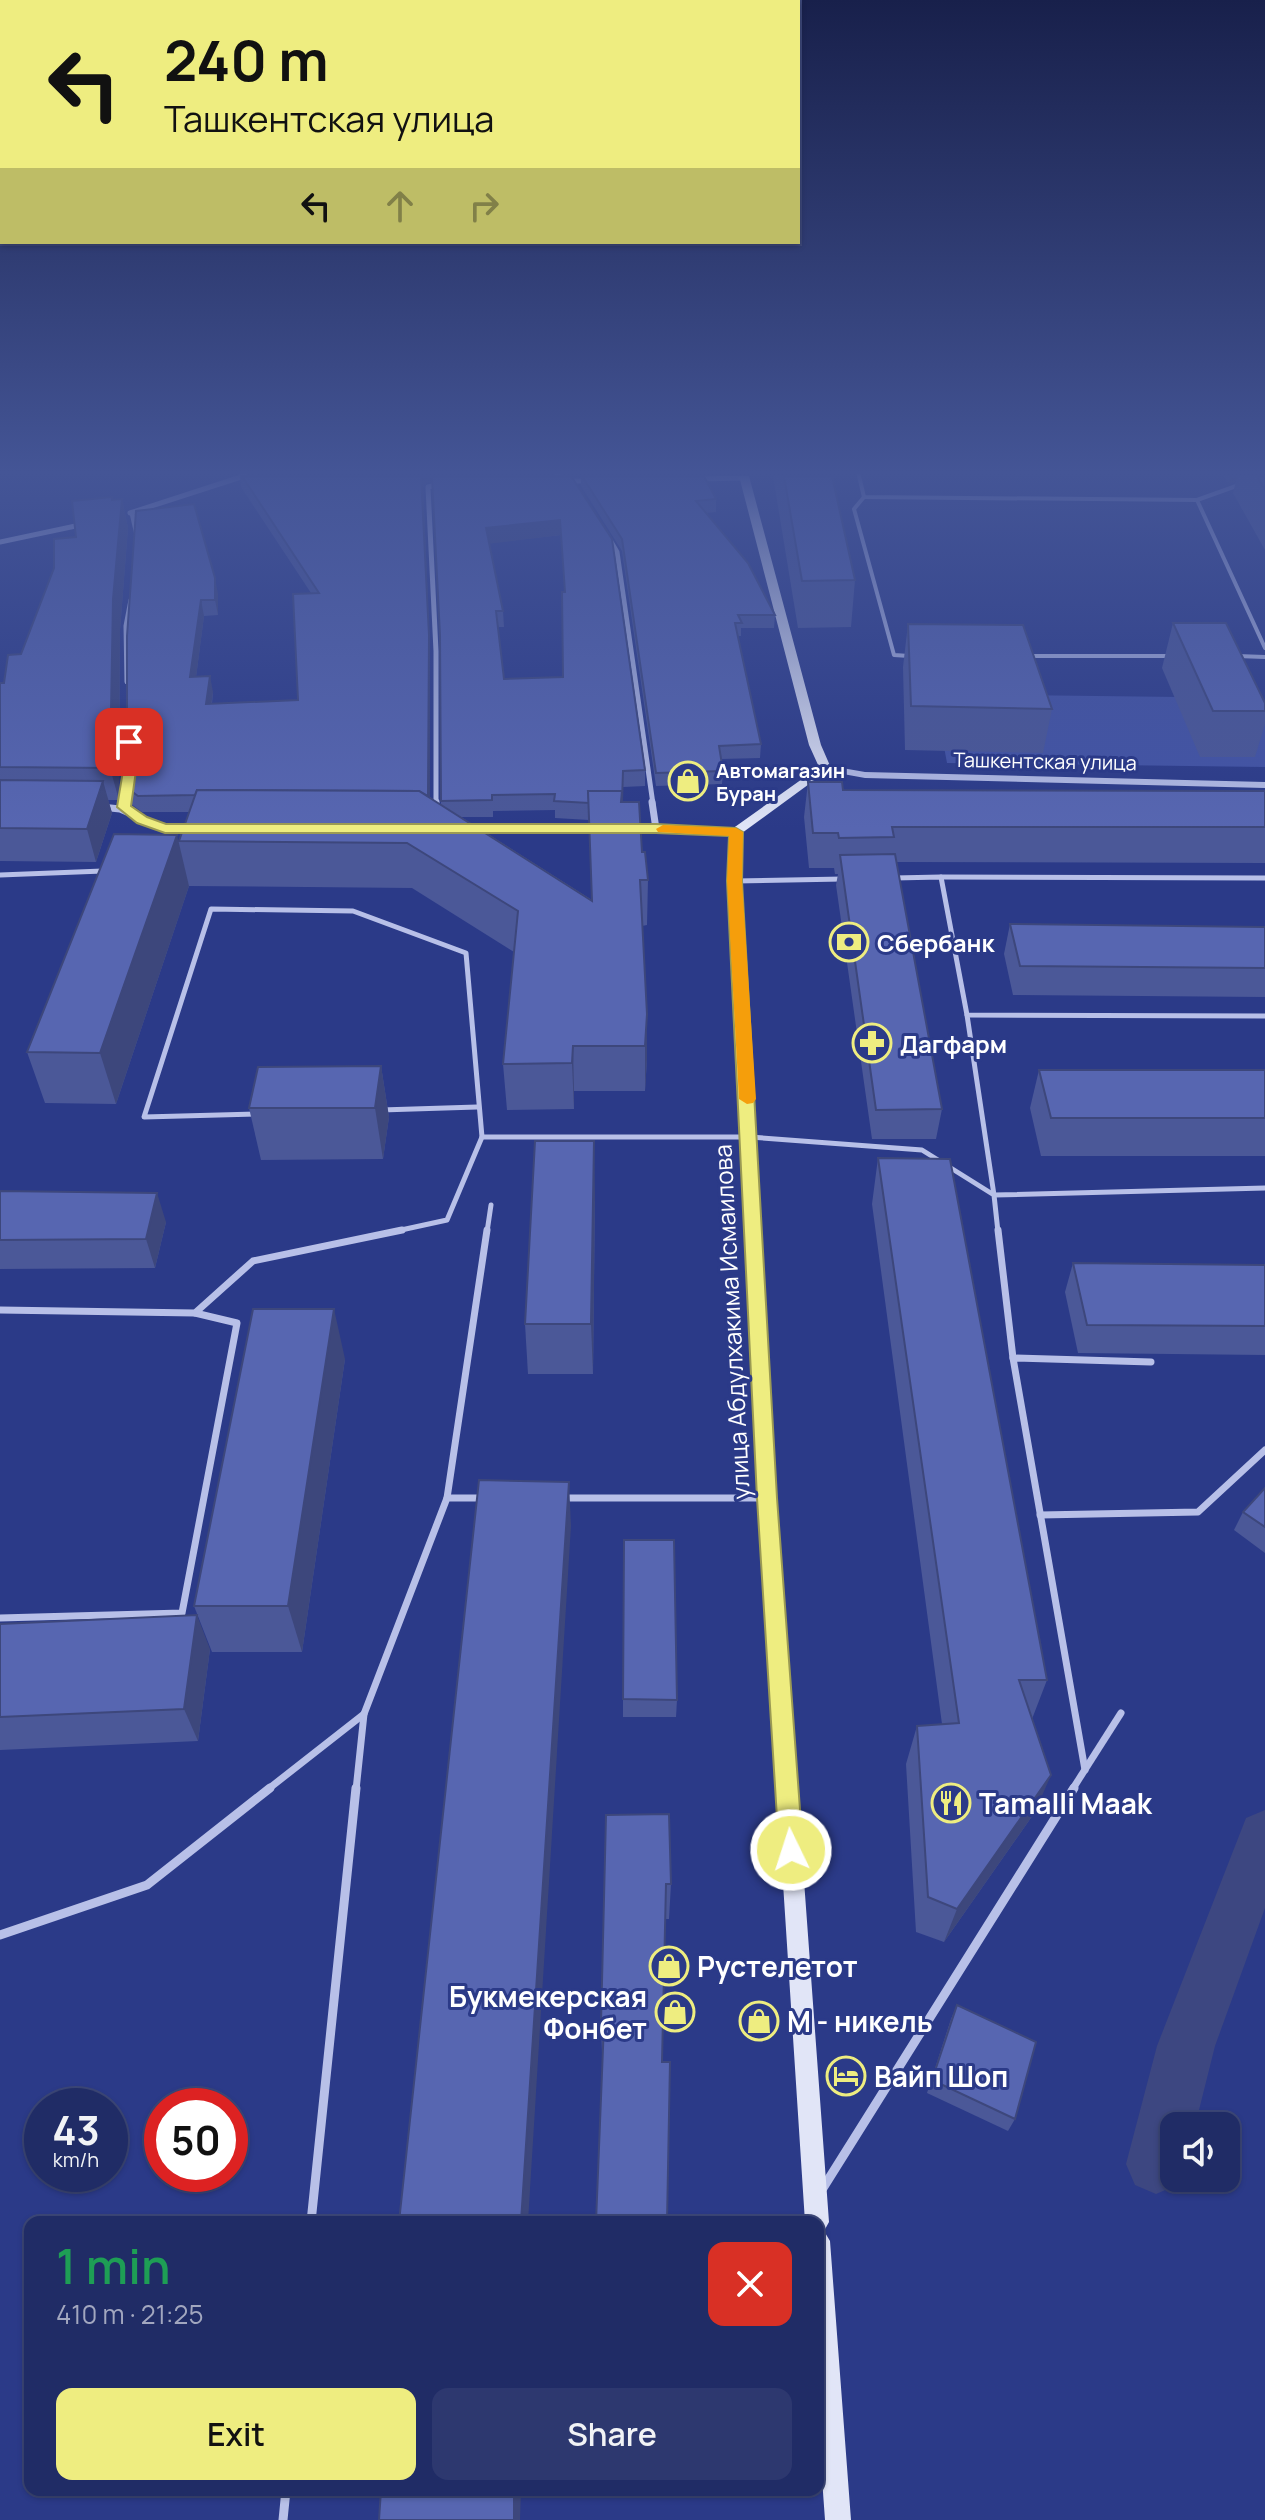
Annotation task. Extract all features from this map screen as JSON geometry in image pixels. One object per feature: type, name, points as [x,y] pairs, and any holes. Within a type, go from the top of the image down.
[{"type":"main road","points":[[736,832],[825,768],[815,745],[775,594]]},
{"type":"main road","name":"улица Абдулхакима Исмаилова","points":[[736,832],[735,881],[767,1498],[816,2211]]},
{"type":"main road","points":[[824,2325],[838,2520]]},
{"type":"street","points":[[127,684],[126,626],[132,594]]},
{"type":"street","points":[[433,594],[436,814]]},
{"type":"street","points":[[623,594],[656,829]]},
{"type":"street","name":"Ташкентская улица","points":[[825,768],[865,775],[1265,785]]},
{"type":"street","points":[[124,807],[130,771]]},
{"type":"street","points":[[93,806],[124,807],[142,820],[165,828],[197,828]]},
{"type":"street","points":[[467,828],[609,829]]},
{"type":"street","points":[[625,829],[736,832]]},
{"type":"lane","points":[[877,594],[894,655],[909,656]]},
{"type":"lane","points":[[1240,594],[1265,648]]},
{"type":"lane","points":[[1018,656],[1172,656]]},
{"type":"lane","points":[[1234,656],[1265,657]]},
{"type":"lane","points":[[183,835],[197,828]]},
{"type":"lane","points":[[0,875],[99,873],[113,867]]},
{"type":"lane","points":[[941,877],[967,1015],[994,1195],[1013,1358],[1085,1770]]},
{"type":"lane","points":[[893,878],[1265,878]]},
{"type":"lane","points":[[735,881],[846,879]]},
{"type":"lane","points":[[195,1313],[253,1261],[447,1220],[482,1137],[466,953],[353,911],[211,909],[144,1117],[271,1113]]},
{"type":"lane","points":[[967,1015],[1265,1016]]},
{"type":"lane","points":[[366,1110],[477,1107]]},
{"type":"lane","points":[[482,1137],[750,1137],[922,1150],[994,1195],[1265,1188]]},
{"type":"lane","points":[[312,2216],[364,1714],[447,1498],[491,1205]]},
{"type":"lane","points":[[0,1310],[195,1313],[237,1323],[182,1613],[0,1618]]},
{"type":"lane","points":[[1013,1358],[1151,1362]]},
{"type":"lane","points":[[1040,1515],[1198,1512],[1265,1450]]},
{"type":"lane","points":[[447,1498],[493,1498]]},
{"type":"lane","points":[[554,1498],[767,1498]]},
{"type":"lane","points":[[816,2211],[1121,1713]]},
{"type":"lane","points":[[0,1935],[147,1885],[364,1714]]},
{"type":"lane","points":[[283,2520],[285,2496]]},
{"type":"shaded area","points":[[934,694],[1261,698],[1265,708],[1265,767],[947,763]]},
{"type":"building","points":[[44,594],[113,594],[110,768],[0,767],[0,683],[4,683],[8,655],[21,654]]},
{"type":"building","points":[[130,594],[215,594],[215,600],[201,600],[190,677],[210,676],[206,704],[298,700],[293,594],[427,594],[428,796],[419,791],[197,790],[195,795],[138,796],[127,788]]},
{"type":"building","points":[[438,594],[499,594],[503,611],[496,611],[504,679],[563,677],[562,594],[620,594],[645,770],[623,771],[622,802],[622,791],[588,791],[589,803],[554,801],[555,794],[492,795],[492,800],[441,801]]},
{"type":"building","points":[[630,594],[764,594],[775,615],[738,615],[742,623],[735,623],[761,744],[719,746],[723,771],[656,773]]},
{"type":"building","points":[[1173,623],[1226,623],[1265,703],[1265,711],[1213,711]]},
{"type":"building","points":[[908,624],[1023,625],[1052,709],[911,706]]},
{"type":"building","points":[[0,780],[103,781],[87,829],[0,828]]},
{"type":"building","points":[[808,782],[842,782],[843,790],[1265,791],[1265,827],[892,827],[894,837],[839,838],[838,833],[813,833]]},
{"type":"building","points":[[197,790],[419,791],[592,901],[588,791],[622,791],[621,802],[639,802],[642,852],[645,852],[648,880],[640,880],[647,1014],[645,1046],[573,1046],[572,1063],[503,1064],[518,911],[407,843],[179,841]]},
{"type":"building","points":[[114,834],[177,835],[100,1053],[27,1052]]},
{"type":"building","points":[[895,854],[942,1109],[876,1110],[840,855]]},
{"type":"building","points":[[1010,924],[1265,927],[1265,968],[1020,966]]},
{"type":"building","points":[[381,1066],[375,1108],[249,1108],[258,1067]]},
{"type":"building","points":[[1039,1070],[1265,1070],[1265,1118],[1051,1118]]},
{"type":"building","points":[[535,1141],[594,1141],[591,1324],[525,1324]]},
{"type":"building","points":[[878,1158],[950,1159],[1047,1680],[1019,1680],[1051,1775],[957,1909],[928,1897],[917,1726],[959,1723]]},
{"type":"building","points":[[0,1191],[157,1193],[146,1239],[0,1240]]},
{"type":"building","points":[[1073,1263],[1265,1265],[1265,1326],[1087,1325]]},
{"type":"building","points":[[253,1309],[334,1309],[288,1606],[194,1606]]},
{"type":"building","points":[[479,1480],[569,1482],[521,2216],[400,2216]]},
{"type":"building","points":[[1265,1488],[1265,1527],[1243,1512]]},
{"type":"building","points":[[624,1540],[674,1540],[677,1700],[623,1699]]},
{"type":"building","points":[[197,1615],[184,1709],[0,1717],[0,1624]]},
{"type":"building","points":[[669,1814],[671,1884],[666,1884],[662,2062],[670,2062],[667,2216],[596,2216],[604,2023],[601,2023],[606,1815]]},
{"type":"building","points":[[957,2005],[1036,2042],[1015,2119],[932,2080]]},
{"type":"building","points":[[381,2496],[514,2496],[514,2520],[379,2520]]},
{"type":"waterway","points":[[1156,2164],[1186,2046],[1265,1836]]},
{"type":"slow traffic","points":[[663,829],[736,832],[735,881],[747,1099]]},
{"type":"place","name":"Автомагазин Буран","points":[[688,781]]},
{"type":"place","name":"Сбербанк","points":[[849,942]]},
{"type":"place","name":"Дагфарм","points":[[872,1043]]},
{"type":"place","name":"Tamalli Maak","points":[[951,1803]]},
{"type":"place","name":"Рустелетот","points":[[669,1966]]},
{"type":"place","name":"Букмекерская Фонбет","points":[[675,2012]]},
{"type":"place","name":"М - никель","points":[[759,2021]]},
{"type":"place","name":"Вайп Шоп","points":[[846,2076]]},
{"type":"route","points":[[129,742],[130,771],[124,807],[142,820],[165,828],[656,829],[736,832],[735,881],[767,1498],[791,1850]]}]
